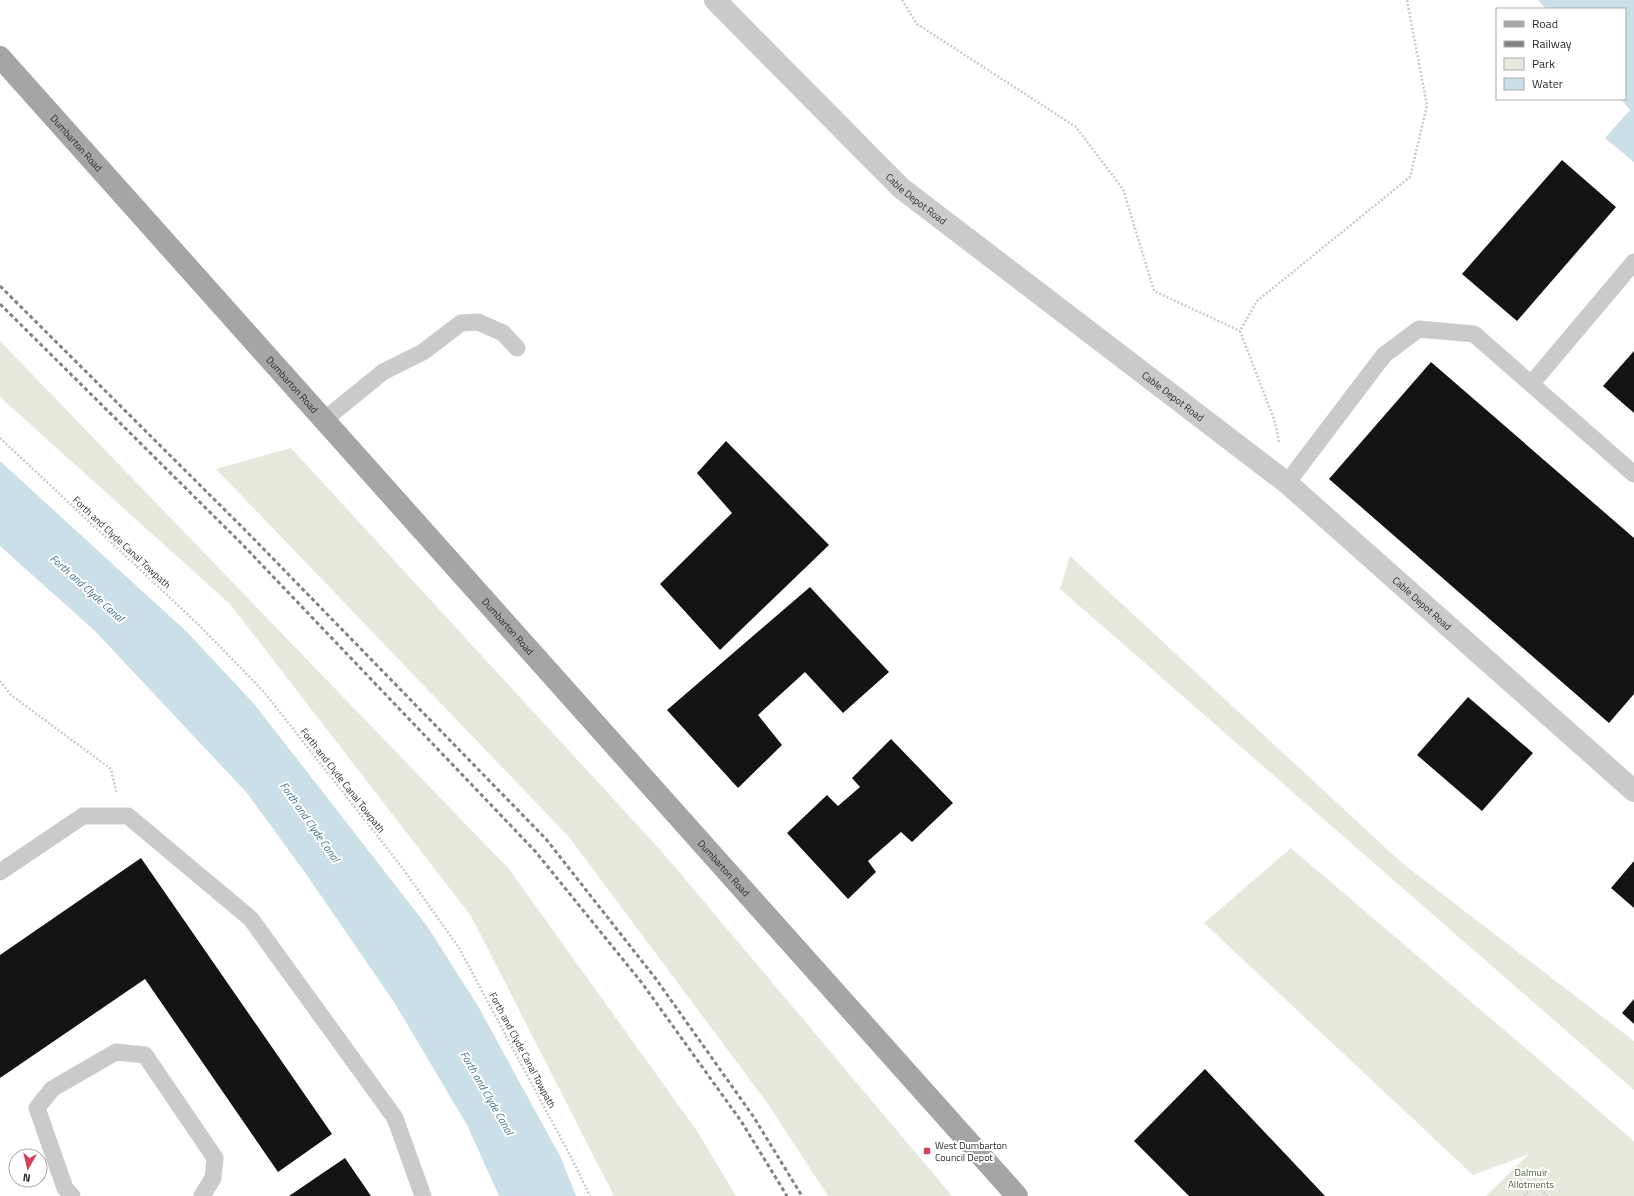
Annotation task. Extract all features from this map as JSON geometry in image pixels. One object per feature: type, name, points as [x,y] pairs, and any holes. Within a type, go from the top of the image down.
[{"type":"main road","name":"Dumbarton Road","points":[[0,57],[1017,1196]]},
{"type":"street","name":"Cable Depot Road","points":[[715,0],[901,188],[1287,483],[1634,790]]},
{"type":"lane","points":[[1532,383],[1634,262]]},
{"type":"lane","points":[[324,420],[383,372],[422,352],[461,323],[478,322],[503,333],[517,348]]},
{"type":"lane","points":[[1287,483],[1384,355],[1419,329],[1474,334],[1532,383],[1634,474]]},
{"type":"lane","points":[[0,872],[83,816],[128,816],[251,919],[395,1118],[423,1196]]},
{"type":"lane","points":[[63,1193],[37,1108],[52,1089],[116,1052],[145,1055],[215,1158],[213,1178],[202,1196]]},
{"type":"path","points":[[902,0],[917,24],[1076,127],[1123,189],[1154,291],[1240,331],[1275,422],[1287,483]]},
{"type":"path","points":[[1240,331],[1258,301],[1410,177],[1427,106],[1407,0]]},
{"type":"path","name":"Forth and Clyde Canal Towpath","points":[[0,438],[200,626],[264,692],[401,866],[459,948],[572,1159],[590,1196]]},
{"type":"path","points":[[0,681],[12,695],[111,769],[121,816]]},
{"type":"path","points":[[1524,1196],[1536,1184],[1547,1196]]},
{"type":"green space","points":[[0,341],[509,869],[697,1131],[736,1196],[614,1196],[471,916],[230,604],[0,397]]},
{"type":"green space","points":[[291,448],[663,853],[952,1196],[828,1196],[768,1104],[569,837],[216,469]]},
{"type":"green space","points":[[1070,556],[1402,863],[1634,1041],[1634,1090],[1060,589]]},
{"type":"green space","name":"Dalmuir Allotments","points":[[1291,848],[1634,1141],[1634,1196],[1486,1196],[1529,1154],[1473,1175],[1204,923]]},
{"type":"water","points":[[1538,0],[1634,0],[1634,162],[1605,138],[1630,110],[1622,100],[1626,100],[1626,8],[1545,8]]},
{"type":"water","name":"Forth and Clyde Canal","points":[[0,461],[187,632],[255,705],[427,926],[478,1006],[561,1158],[576,1196],[499,1196],[467,1125],[394,1002],[306,874],[247,793],[94,630],[0,546]]},
{"type":"building","points":[[1562,160],[1616,207],[1517,321],[1462,274]]},
{"type":"building","points":[[1634,351],[1634,413],[1603,386]]},
{"type":"building","points":[[1431,362],[1634,538],[1634,694],[1609,723],[1329,479]]},
{"type":"building","points":[[726,441],[829,545],[720,650],[660,584],[732,513],[697,473]]},
{"type":"building","points":[[810,587],[889,672],[843,713],[805,672],[758,715],[782,745],[738,788],[667,710]]},
{"type":"building","points":[[1468,697],[1533,753],[1482,811],[1417,755]]},
{"type":"building","points":[[891,739],[953,803],[912,842],[901,832],[868,861],[876,872],[848,899],[787,833],[827,795],[838,806],[860,787],[852,778]]},
{"type":"building","points":[[141,858],[332,1134],[278,1172],[145,979],[0,1078],[0,955]]},
{"type":"building","points":[[1634,861],[1634,908],[1611,888]]},
{"type":"building","points":[[1634,999],[1634,1024],[1622,1013]]},
{"type":"building","points":[[1205,1069],[1325,1196],[1189,1196],[1134,1141]]},
{"type":"building","points":[[345,1158],[371,1196],[289,1196]]},
{"type":"railway","points":[[0,286],[251,536],[546,839],[656,979],[753,1116],[802,1196]]},
{"type":"railway","points":[[0,304],[241,543],[535,851],[642,983],[741,1121],[787,1196]]},
{"type":"place","name":"West Dumbarton Council Depot","points":[[927,1151]]}]
